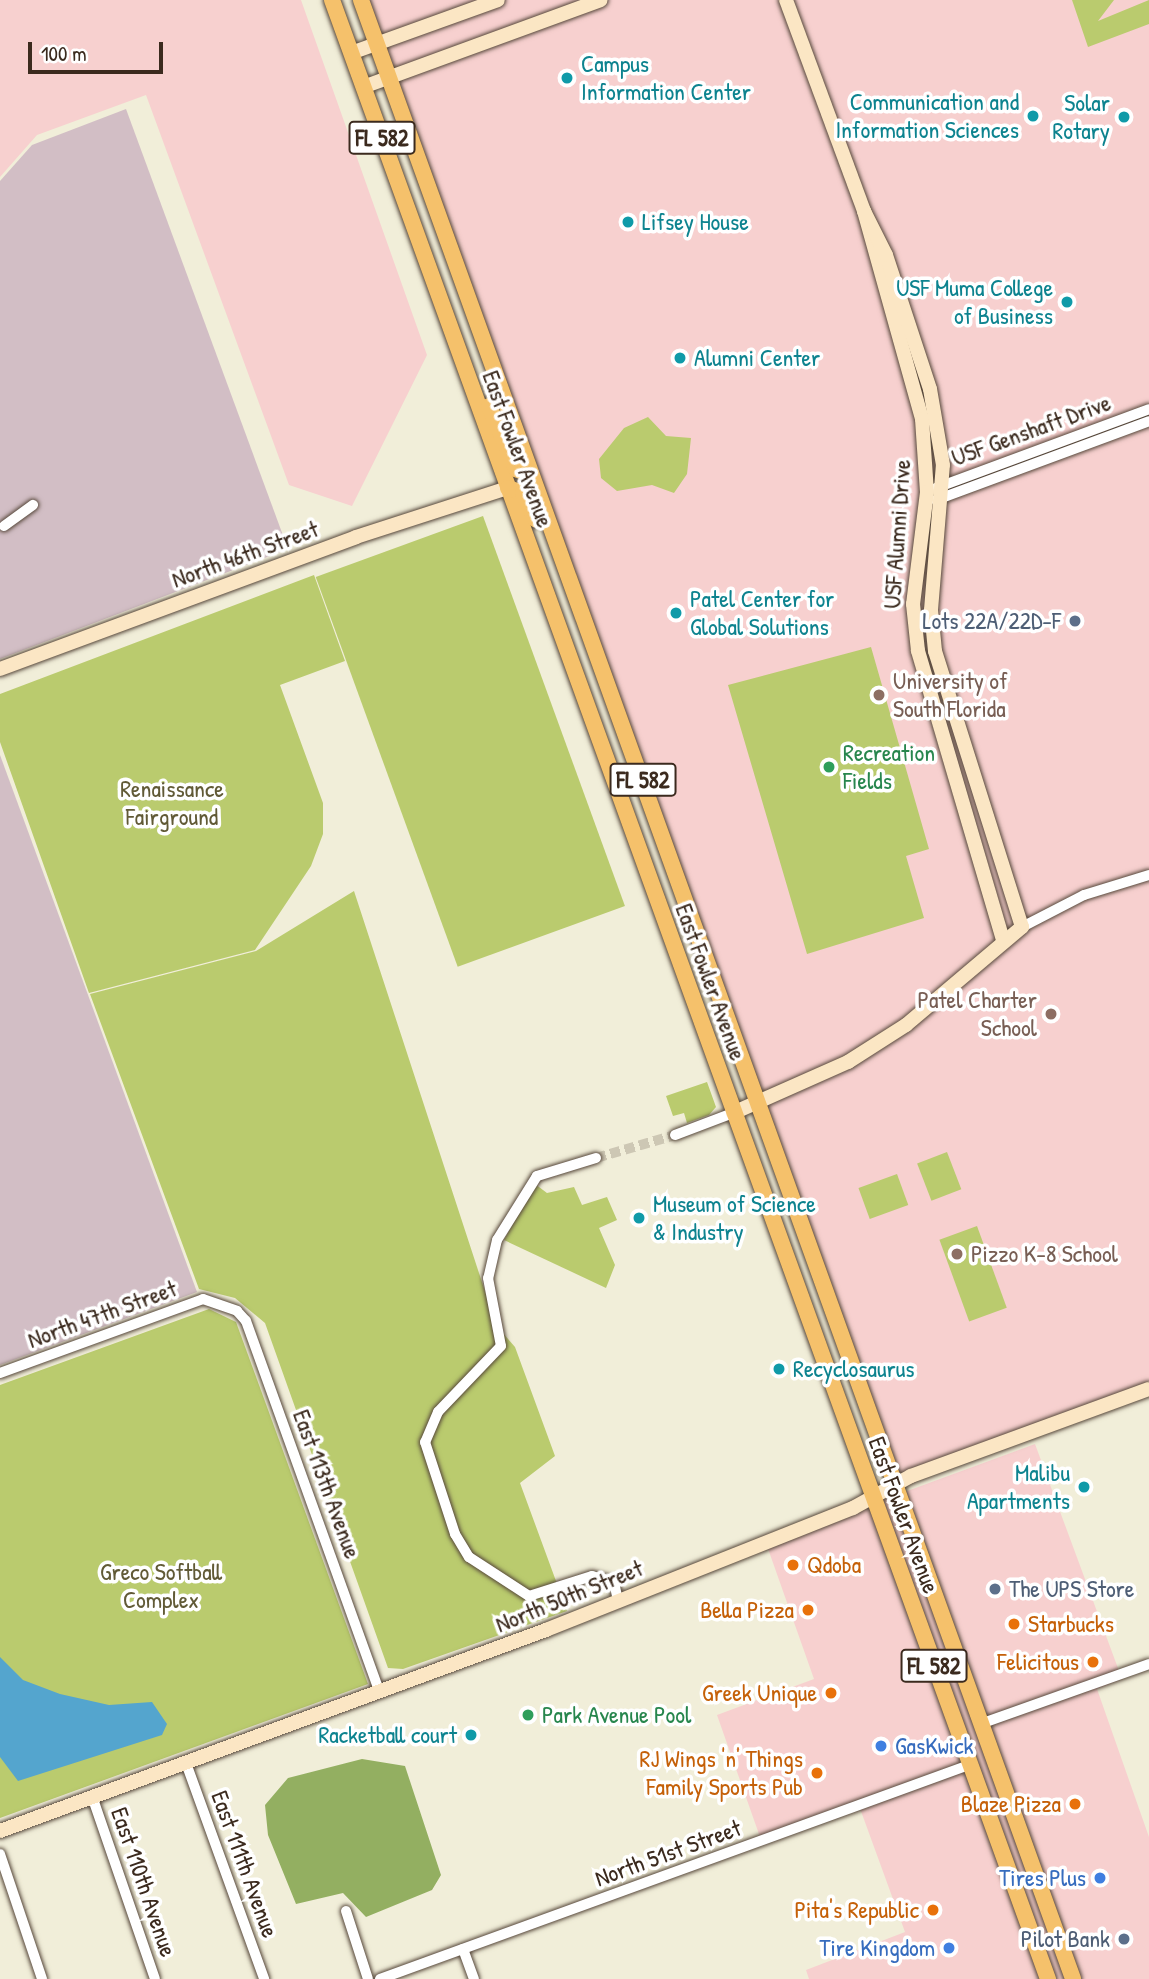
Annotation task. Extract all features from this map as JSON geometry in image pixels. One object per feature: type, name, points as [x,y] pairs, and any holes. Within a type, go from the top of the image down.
[{"type":"main road","name":"East Fowler Avenue","points":[[332,0],[1048,1979]]},
{"type":"main road","name":"East Fowler Avenue","points":[[361,0],[570,594],[760,1103],[893,1484],[1073,1979]]},
{"type":"main road","points":[[458,349],[476,372],[516,469],[530,475]]},
{"type":"main road","points":[[508,488],[523,493],[570,594]]},
{"type":"main road","points":[[903,1581],[958,1703],[980,1724]]},
{"type":"main road","points":[[969,1765],[991,1785],[1023,1872],[1049,1914]]},
{"type":"main road","points":[[1019,1899],[1058,1979]]},
{"type":"street","points":[[351,53],[498,0]]},
{"type":"street","points":[[363,87],[601,0]]},
{"type":"street","name":"USF Alumni Drive","points":[[786,0],[864,211],[916,337],[936,414],[942,491],[931,610],[935,651],[1022,927]]},
{"type":"street","name":"USF Alumni Drive","points":[[864,211],[922,419],[926,498],[913,604],[918,651],[1003,940]]},
{"type":"street","name":"USF Genshaft Drive","points":[[942,491],[1149,409]]},
{"type":"street","name":"USF Genshaft Drive","points":[[942,491],[1149,421]]},
{"type":"street","name":"North 46th Street","points":[[0,669],[356,537],[508,488]]},
{"type":"street","points":[[926,498],[942,491]]},
{"type":"street","points":[[4,526],[33,505]]},
{"type":"street","points":[[675,1135],[760,1103],[848,1062],[906,1026],[957,987],[1003,940],[1022,927],[1084,895],[1149,875]]},
{"type":"street","points":[[596,1158],[537,1176],[497,1240],[488,1278],[501,1346],[438,1412],[425,1442],[455,1534],[469,1557],[529,1596],[592,1576],[614,1582],[618,1601]]},
{"type":"street","name":"North 47th Street","points":[[0,1373],[204,1299],[220,1302]]},
{"type":"street","name":"East 113th Avenue","points":[[220,1302],[246,1321],[380,1693]]},
{"type":"street","name":"North 50th Street","points":[[0,1830],[93,1799],[380,1693],[874,1498],[893,1484],[1149,1389]]},
{"type":"street","points":[[980,1724],[1149,1664]]},
{"type":"street","name":"East 111th Avenue","points":[[186,1763],[264,1979]]},
{"type":"street","name":"North 51st Street","points":[[380,1979],[969,1765]]},
{"type":"street","name":"East 110th Avenue","points":[[93,1799],[155,1979]]},
{"type":"street","points":[[0,1854],[42,1979]]},
{"type":"street","points":[[346,1910],[368,1979]]},
{"type":"street","points":[[463,1949],[474,1979]]},
{"type":"shaded area","points":[[0,0],[301,0],[427,355],[352,506],[289,485],[146,95],[37,135],[0,177]]},
{"type":"shaded area","name":"University of South Florida","points":[[358,0],[1149,0],[1149,1390],[893,1484]]},
{"type":"shaded area","points":[[126,109],[288,549],[0,659],[0,181],[32,145]]},
{"type":"shaded area","points":[[0,755],[197,1292],[0,1365]]},
{"type":"shaded area","points":[[1035,1444],[1122,1679],[1097,1689],[1149,1837],[1149,1979],[809,1979],[806,1970],[905,1932],[858,1803],[760,1837],[717,1715],[814,1679],[766,1543]]},
{"type":"green space","points":[[1072,0],[1114,0],[1098,21],[1149,0],[1149,24],[1088,47]]},
{"type":"green space","points":[[648,417],[666,436],[691,438],[687,474],[674,493],[652,485],[617,491],[601,478],[599,459],[624,428]]},
{"type":"green space","points":[[483,516],[625,906],[458,967],[316,577]]},
{"type":"green space","name":"Renaissance Fairground","points":[[314,575],[345,661],[280,685],[323,803],[323,834],[311,866],[255,950],[89,993],[0,742],[0,694]]},
{"type":"green space","name":"Recreation Fields","points":[[871,647],[929,849],[906,856],[924,918],[807,954],[728,685]]},
{"type":"green space","points":[[354,891],[496,1325],[515,1347],[555,1456],[520,1483],[567,1611],[403,1669],[388,1668],[265,1323],[235,1298],[199,1289],[90,994],[256,951]]},
{"type":"green space","points":[[707,1082],[716,1107],[709,1115],[687,1123],[684,1113],[673,1116],[666,1096]]},
{"type":"green space","points":[[947,1152],[961,1189],[931,1201],[917,1163]]},
{"type":"green space","points":[[897,1174],[908,1205],[870,1219],[858,1188]]},
{"type":"green space","points":[[535,1184],[547,1193],[574,1187],[582,1205],[607,1197],[617,1220],[599,1228],[615,1265],[606,1288],[504,1240]]},
{"type":"green space","points":[[977,1226],[1007,1308],[969,1321],[939,1240]]},
{"type":"green space","name":"Greco Softball Complex","points":[[209,1309],[236,1322],[368,1684],[0,1818],[0,1385]]},
{"type":"green space","points":[[362,1759],[405,1766],[441,1875],[432,1890],[366,1917],[343,1893],[296,1904],[268,1835],[265,1805],[288,1778]]},
{"type":"water","points":[[0,1657],[23,1680],[60,1694],[109,1705],[152,1702],[167,1724],[162,1735],[18,1781],[0,1757]]},
{"type":"tunnel","points":[[596,1158],[675,1135]]},
{"type":"place","name":"Campus Information Center","points":[[567,78]]},
{"type":"place","name":"Communication and Information Sciences","points":[[1033,116]]},
{"type":"place","name":"Solar Rotary","points":[[1124,117]]},
{"type":"place","name":"Lifsey House","points":[[628,222]]},
{"type":"place","name":"USF Muma College of Business","points":[[1067,302]]},
{"type":"place","name":"Alumni Center","points":[[680,358]]},
{"type":"place","name":"Patel Center for Global Solutions","points":[[676,613]]},
{"type":"place","name":"Lots 22A/22D-F","points":[[1075,621]]},
{"type":"place","name":"University of South Florida","points":[[879,695]]},
{"type":"place","name":"Recreation Fields","points":[[829,767]]},
{"type":"place","name":"Patel Charter School","points":[[1051,1014]]},
{"type":"place","name":"Museum of Science & Industry","points":[[639,1218]]},
{"type":"place","name":"Pizzo K-8 School","points":[[957,1254]]},
{"type":"place","name":"Recyclosaurus","points":[[779,1369]]},
{"type":"place","name":"Malibu Apartments","points":[[1084,1487]]},
{"type":"place","name":"Qdoba","points":[[793,1565]]},
{"type":"place","name":"The UPS Store","points":[[995,1589]]},
{"type":"place","name":"Bella Pizza","points":[[808,1610]]},
{"type":"place","name":"Starbucks","points":[[1014,1624]]},
{"type":"place","name":"Felicitous","points":[[1093,1662]]},
{"type":"place","name":"Greek Unique","points":[[831,1693]]},
{"type":"place","name":"Park Avenue Pool","points":[[528,1715]]},
{"type":"place","name":"Racketball court","points":[[471,1735]]},
{"type":"place","name":"GasKwick","points":[[881,1746]]},
{"type":"place","name":"RJ Wings 'n' Things Family Sports Pub","points":[[817,1773]]},
{"type":"place","name":"Blaze Pizza","points":[[1075,1804]]},
{"type":"place","name":"Tires Plus","points":[[1100,1878]]},
{"type":"place","name":"Pita's Republic","points":[[933,1910]]},
{"type":"place","name":"Pilot Bank","points":[[1124,1939]]},
{"type":"place","name":"Tire Kingdom","points":[[949,1948]]}]
